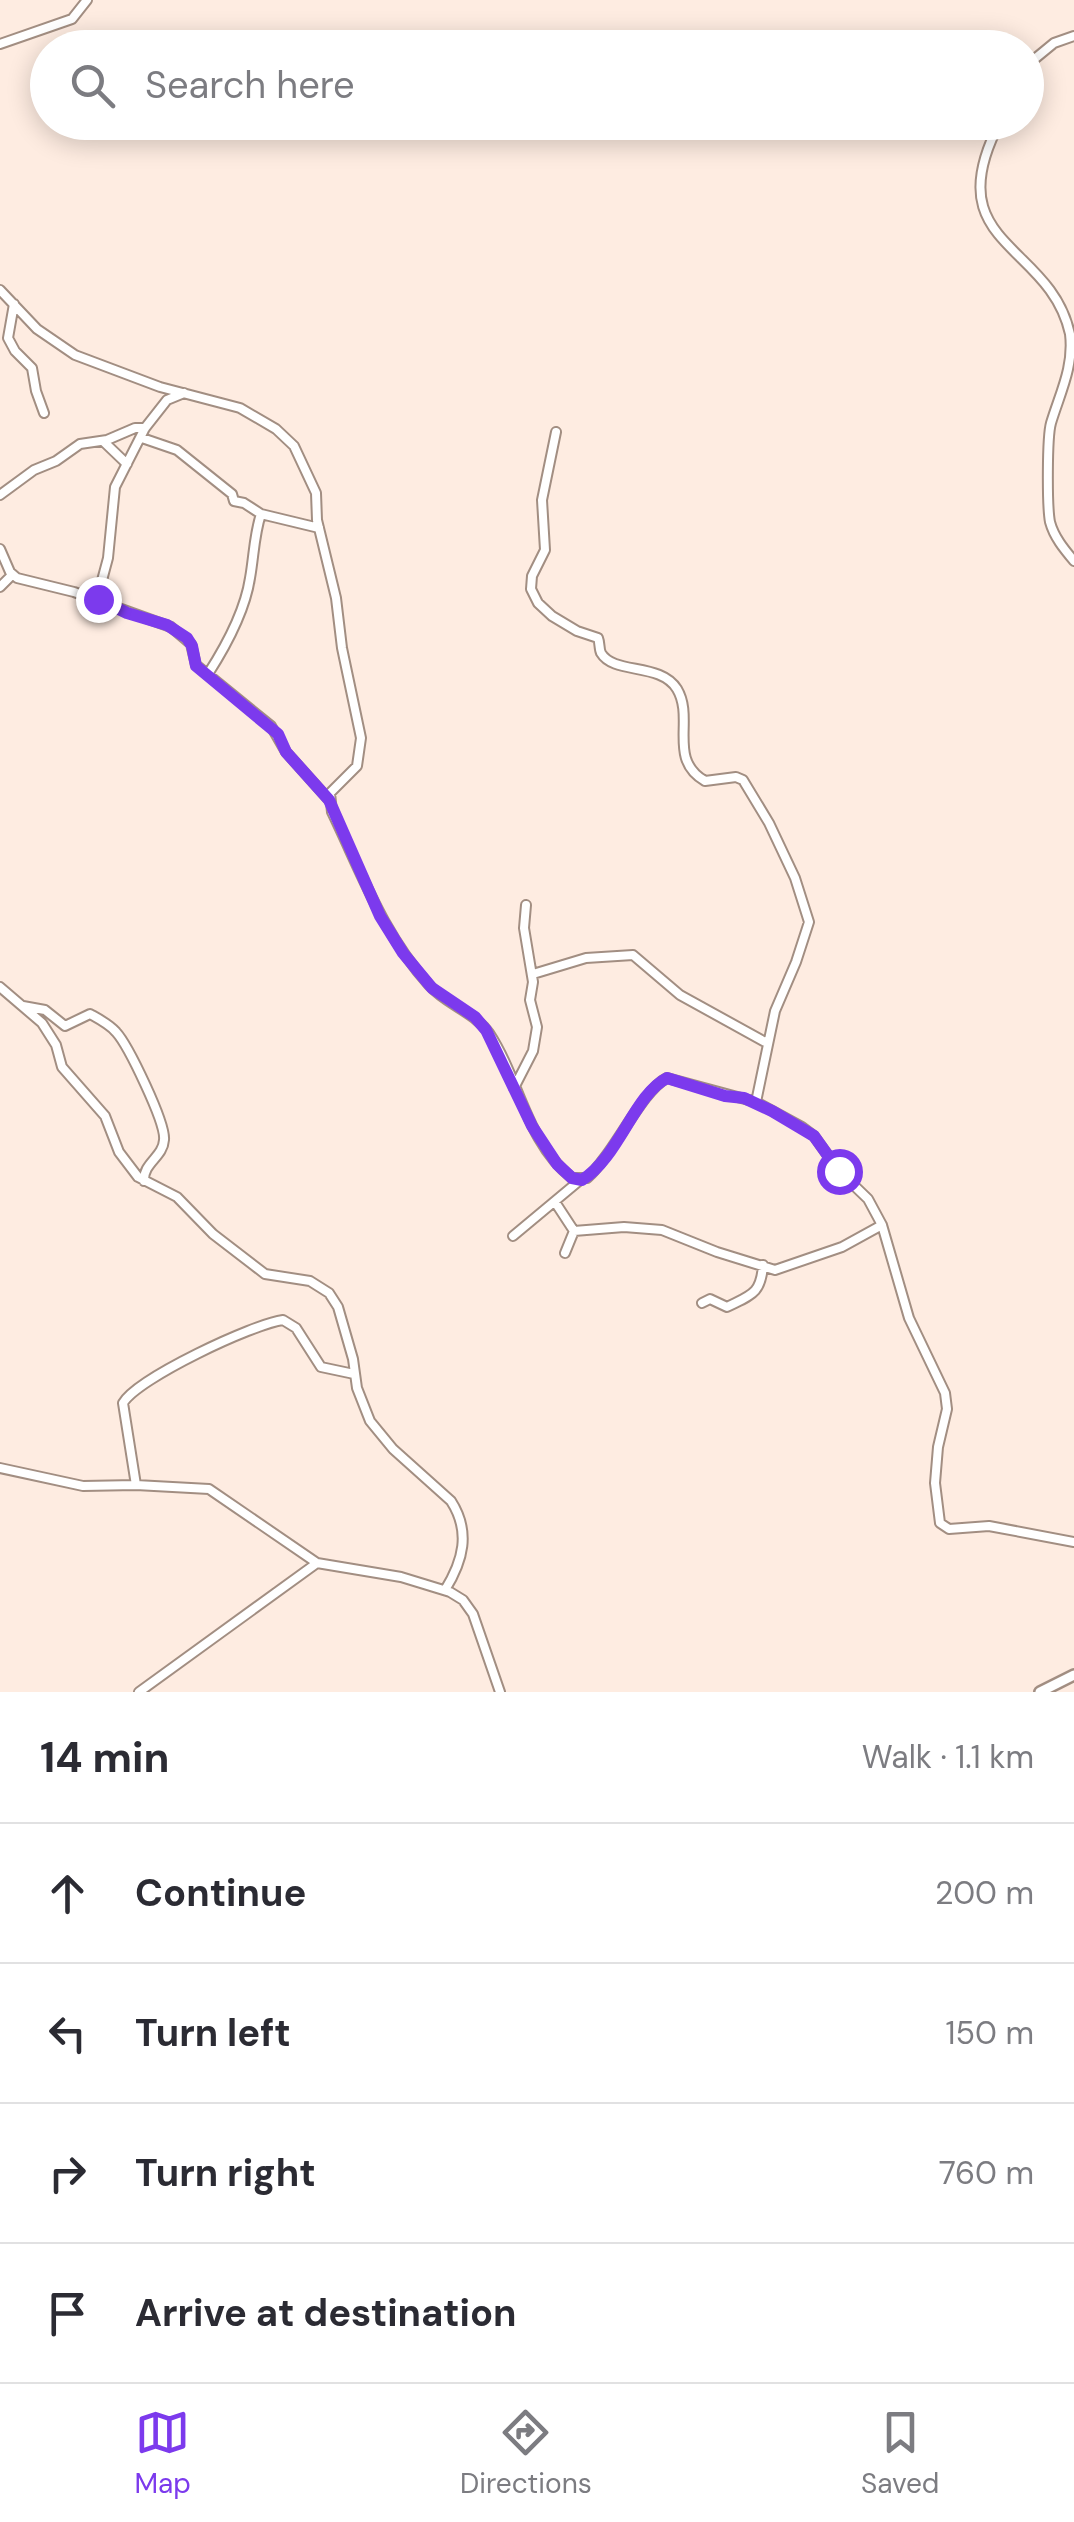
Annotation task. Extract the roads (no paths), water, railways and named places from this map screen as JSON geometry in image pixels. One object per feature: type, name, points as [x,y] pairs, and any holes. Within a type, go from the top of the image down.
[{"type":"street","points":[[34,30],[72,19],[86,0]]},
{"type":"street","points":[[0,44],[30,31]]},
{"type":"street","points":[[1044,51],[1074,36]]},
{"type":"street","points":[[992,140],[984,159],[982,196],[988,221],[1002,242],[1052,293],[1071,338],[1070,370],[1048,442],[1050,522],[1074,561]]},
{"type":"street","points":[[0,290],[38,329],[75,355],[128,377],[248,412],[288,439],[314,487],[361,738],[357,766],[332,791],[329,800]]},
{"type":"street","points":[[14,304],[9,342],[32,368],[44,414]]},
{"type":"street","points":[[98,599],[108,558],[115,507],[113,492],[143,433],[167,400],[184,393]]},
{"type":"street","points":[[0,495],[74,447],[135,428],[177,450],[232,494],[232,500],[261,514],[319,528]]},
{"type":"street","points":[[556,432],[542,500],[545,550],[531,580],[536,599],[564,624],[598,638],[606,658],[619,665],[660,674],[671,682],[681,698],[682,742],[689,765],[705,781],[736,777],[743,780],[769,823],[798,885],[808,928],[775,1011],[756,1102]]},
{"type":"street","points":[[103,441],[126,464]]},
{"type":"street","points":[[208,674],[228,643],[250,582],[255,532],[261,514]]},
{"type":"street","points":[[0,549],[12,575],[98,599],[171,627],[189,641],[194,663],[271,726],[286,752],[329,800],[386,928],[432,988],[475,1017],[486,1030],[527,1118],[557,1164],[578,1180]]},
{"type":"street","points":[[0,587],[12,575]]},
{"type":"street","points":[[514,1088],[533,1051],[536,1027],[530,1000],[533,974],[524,928],[526,906]]},
{"type":"street","points":[[533,974],[586,958],[633,955],[680,996],[767,1044]]},
{"type":"street","points":[[0,986],[42,1023],[56,1044],[62,1067],[104,1116],[124,1160],[144,1181],[176,1196],[213,1234],[265,1274],[310,1281],[324,1288],[338,1307],[362,1404],[384,1439],[451,1501],[457,1512],[464,1542],[462,1556],[445,1590]]},
{"type":"street","points":[[20,1006],[45,1010],[66,1026],[90,1014],[116,1031],[147,1090],[165,1138],[160,1152],[144,1170],[144,1181]]},
{"type":"street","points":[[513,1236],[578,1180],[592,1174],[664,1079],[675,1078],[725,1096],[756,1102],[814,1136],[839,1171],[868,1199],[882,1225],[910,1318],[947,1401],[936,1466],[940,1523],[949,1529],[989,1526],[1074,1542]]},
{"type":"street","points":[[554,1202],[574,1231]]},
{"type":"street","points":[[574,1231],[657,1228],[776,1270],[842,1247],[882,1225]]},
{"type":"street","points":[[565,1253],[574,1231]]},
{"type":"street","points":[[702,1303],[710,1298],[730,1306],[754,1293],[760,1286],[763,1265]]},
{"type":"street","points":[[136,1485],[122,1402],[184,1361],[258,1327],[283,1320],[296,1328],[321,1367],[354,1374]]},
{"type":"street","points":[[0,1468],[83,1486],[202,1487],[216,1492],[317,1563],[400,1577],[445,1590],[463,1600],[473,1614],[500,1692]]},
{"type":"street","points":[[139,1692],[317,1563]]},
{"type":"street","points":[[1040,1692],[1074,1676]]}]
